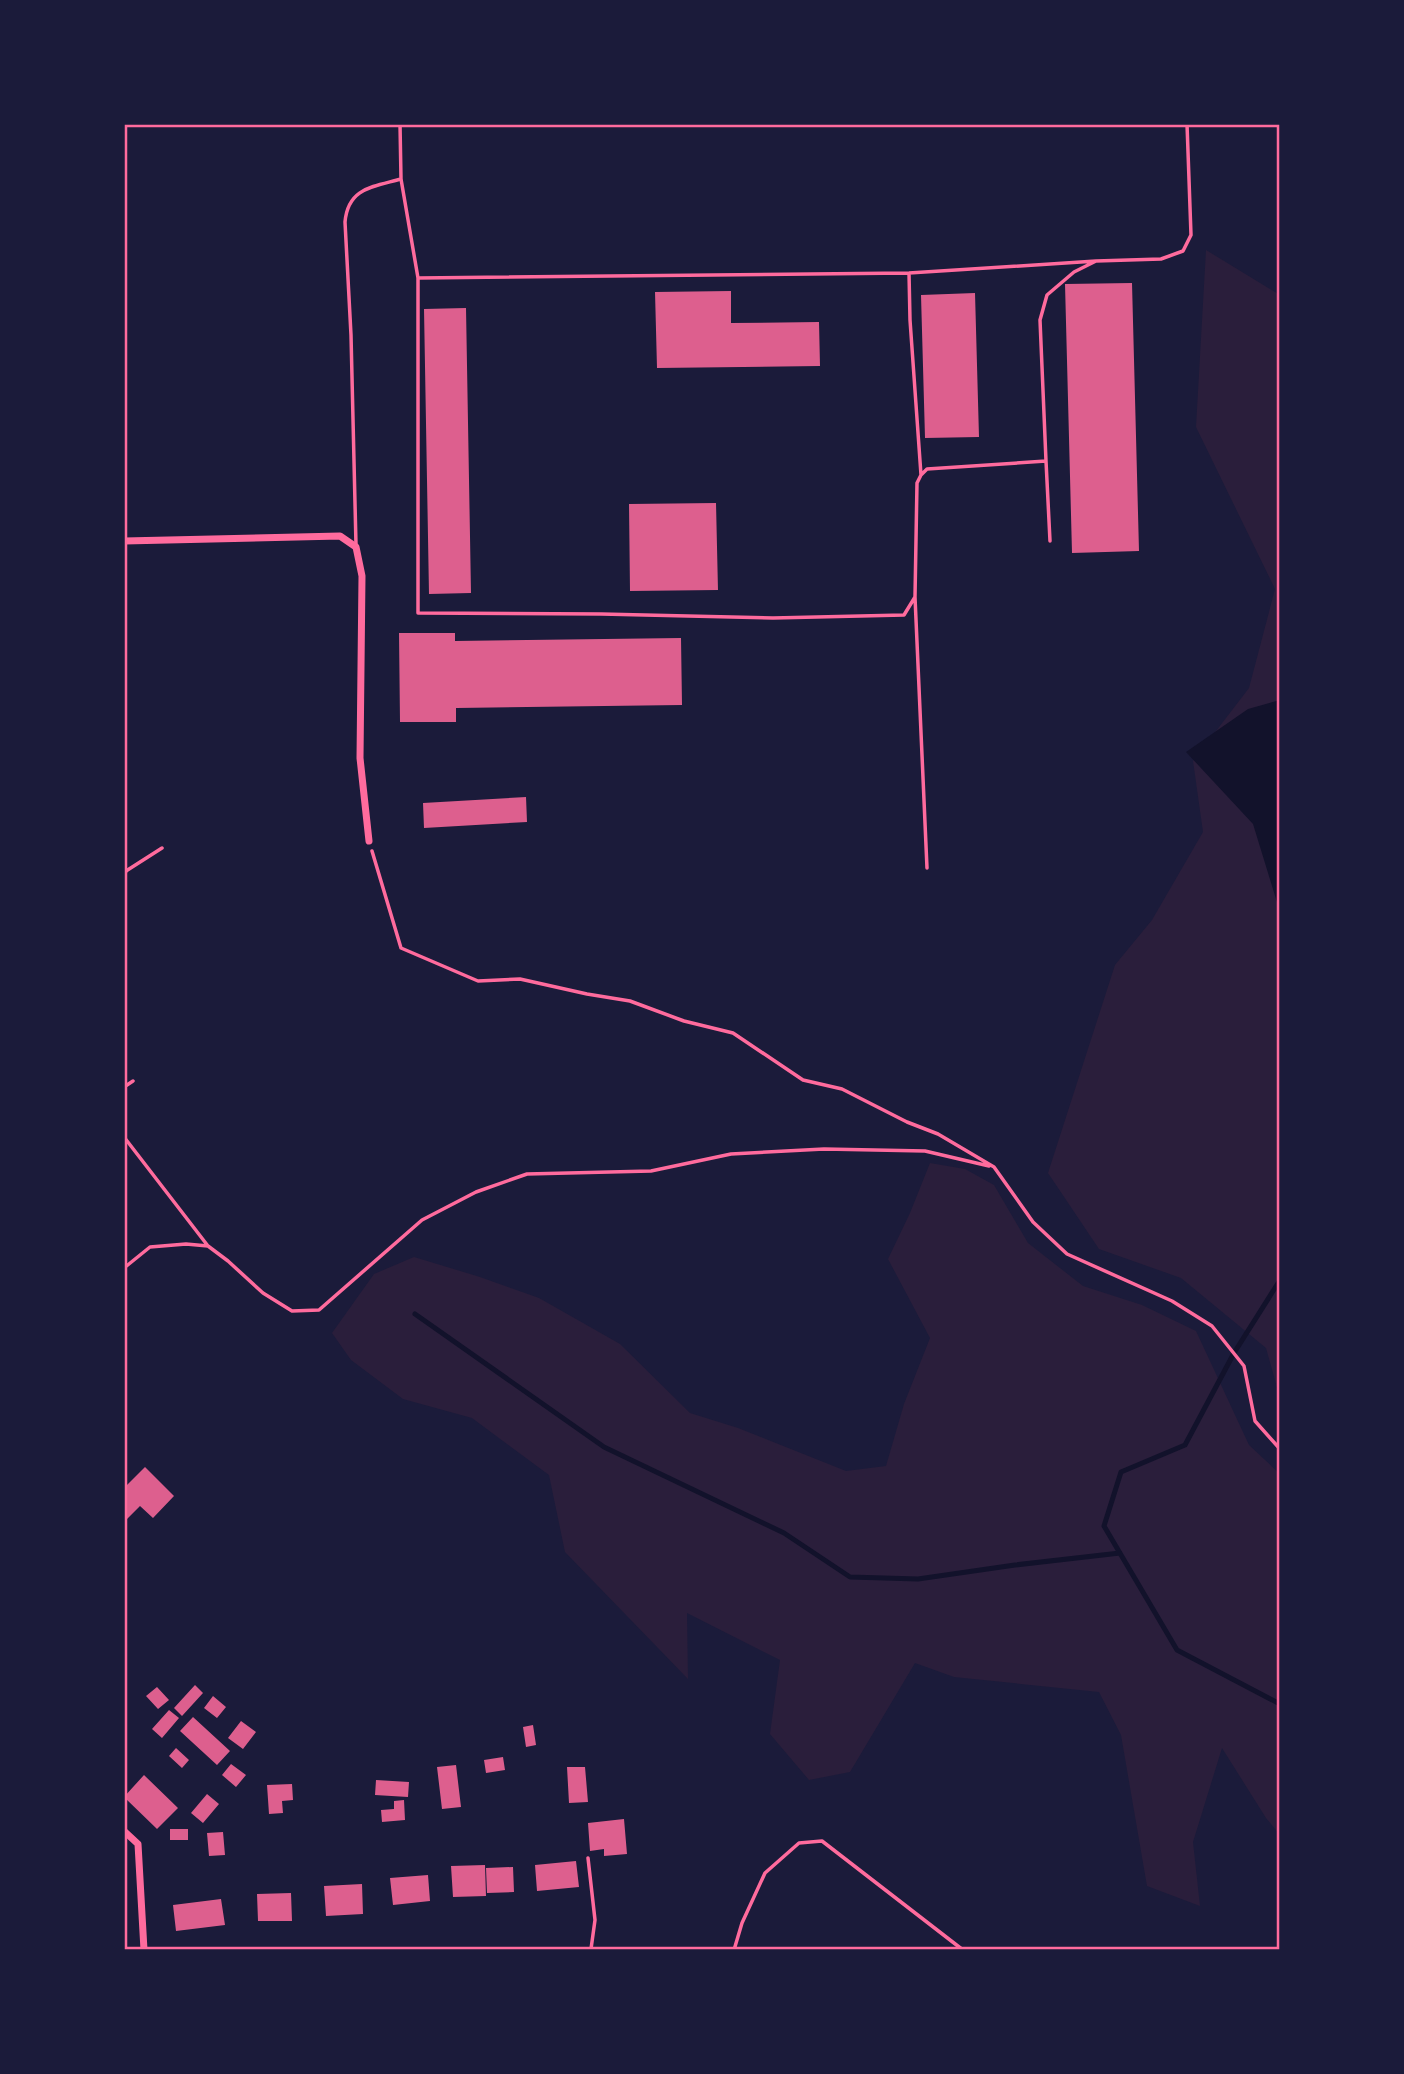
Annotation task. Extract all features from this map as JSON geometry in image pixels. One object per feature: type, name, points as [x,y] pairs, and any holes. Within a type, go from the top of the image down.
[{"type":"street","points":[[124,541],[340,536],[356,547],[362,576],[360,758],[369,841]]},
{"type":"street","points":[[124,1831],[138,1844],[145,1950]]},
{"type":"lane","points":[[400,124],[401,179],[418,278],[418,613],[773,618],[904,615],[915,597]]},
{"type":"lane","points":[[418,278],[909,273],[1161,259],[1183,251],[1191,235],[1187,124]]},
{"type":"lane","points":[[356,547],[346,207],[355,195],[401,179]]},
{"type":"lane","points":[[1051,541],[1040,320],[1047,295],[1074,272],[1096,261]]},
{"type":"lane","points":[[909,273],[921,475]]},
{"type":"lane","points":[[927,868],[915,597],[917,483],[927,469],[1046,461]]},
{"type":"lane","points":[[588,1858],[595,1920],[590,1950]]},
{"type":"path","points":[[369,841],[401,948],[478,981],[520,979],[587,995],[630,1001],[684,1021],[733,1033],[803,1080],[842,1088],[906,1122],[938,1134],[994,1167],[1033,1222],[1067,1254],[1172,1301],[1212,1326],[1244,1366],[1255,1421],[1280,1449]]},
{"type":"path","points":[[124,877],[126,872],[162,848]]},
{"type":"path","points":[[124,1087],[133,1081]]},
{"type":"path","points":[[124,1137],[208,1246],[263,1293],[292,1311],[319,1310],[422,1220],[476,1192],[527,1174],[651,1171],[732,1154],[824,1149],[925,1151],[994,1167]]},
{"type":"path","points":[[124,1268],[150,1247],[186,1244],[208,1246]]},
{"type":"path","points":[[734,1950],[742,1923],[765,1873],[799,1843],[822,1841],[963,1950]]},
{"type":"shaded area","points":[[1206,250],[1280,295],[1280,1398],[1266,1348],[1181,1278],[1099,1249],[1048,1173],[1115,965],[1152,920],[1203,832],[1193,761],[1249,688],[1275,589],[1196,427]]},
{"type":"shaded area","points":[[1280,700],[1280,912],[1253,824],[1186,752],[1248,709]]},
{"type":"shaded area","points":[[930,1163],[965,1169],[994,1185],[1028,1243],[1083,1286],[1142,1305],[1196,1331],[1249,1445],[1280,1474],[1280,1835],[1266,1818],[1222,1748],[1193,1842],[1200,1906],[1147,1886],[1121,1735],[1099,1692],[954,1677],[915,1663],[850,1772],[809,1780],[770,1734],[780,1660],[687,1613],[688,1679],[565,1552],[549,1475],[472,1418],[403,1399],[351,1360],[332,1333],[374,1274],[414,1257],[539,1298],[620,1344],[690,1413],[738,1428],[846,1471],[886,1466],[904,1404],[930,1338],[888,1259]]},
{"type":"building","points":[[1132,283],[1139,551],[1072,553],[1065,284]]},
{"type":"building","points":[[731,291],[731,323],[819,322],[820,366],[657,368],[655,292]]},
{"type":"building","points":[[975,293],[979,437],[925,438],[921,295]]},
{"type":"building","points":[[466,308],[471,593],[429,594],[424,309]]},
{"type":"building","points":[[716,503],[718,590],[630,591],[629,504]]},
{"type":"building","points":[[399,633],[455,633],[455,641],[681,638],[682,705],[456,708],[456,722],[400,722]]},
{"type":"building","points":[[526,797],[527,822],[424,828],[423,803]]},
{"type":"building","points":[[145,1467],[174,1496],[153,1518],[140,1506],[126,1520],[124,1488]]},
{"type":"building","points":[[195,1685],[203,1693],[182,1716],[174,1708]]},
{"type":"building","points":[[157,1687],[169,1700],[158,1709],[146,1696]]},
{"type":"building","points":[[213,1696],[226,1707],[217,1718],[204,1708]]},
{"type":"building","points":[[169,1710],[179,1718],[162,1738],[152,1729]]},
{"type":"building","points":[[193,1717],[230,1751],[217,1765],[180,1731]]},
{"type":"building","points":[[241,1721],[256,1732],[243,1749],[228,1738]]},
{"type":"building","points":[[533,1725],[536,1745],[526,1747],[523,1727]]},
{"type":"building","points":[[176,1748],[189,1760],[182,1768],[169,1756]]},
{"type":"building","points":[[503,1757],[505,1770],[486,1773],[484,1760]]},
{"type":"building","points":[[231,1764],[246,1775],[236,1787],[222,1775]]},
{"type":"building","points":[[456,1765],[461,1807],[442,1809],[437,1767]]},
{"type":"building","points":[[567,1767],[585,1767],[588,1802],[569,1803]]},
{"type":"building","points":[[144,1775],[178,1808],[157,1829],[124,1797]]},
{"type":"building","points":[[376,1780],[409,1782],[408,1797],[375,1795]]},
{"type":"building","points":[[292,1784],[293,1800],[282,1801],[283,1813],[269,1814],[267,1785]]},
{"type":"building","points":[[207,1794],[219,1804],[203,1823],[191,1813]]},
{"type":"building","points":[[404,1800],[405,1820],[382,1822],[381,1810],[394,1809],[394,1801]]},
{"type":"building","points":[[624,1819],[627,1854],[604,1856],[604,1849],[590,1851],[588,1823]]},
{"type":"building","points":[[170,1829],[188,1829],[188,1840],[170,1840]]},
{"type":"building","points":[[223,1832],[225,1855],[209,1856],[207,1833]]},
{"type":"building","points":[[576,1861],[579,1887],[537,1891],[535,1865]]},
{"type":"building","points":[[485,1865],[486,1896],[453,1897],[451,1866]]},
{"type":"building","points":[[513,1867],[514,1892],[487,1893],[486,1868]]},
{"type":"building","points":[[428,1875],[430,1901],[393,1905],[390,1878]]},
{"type":"building","points":[[362,1884],[363,1914],[326,1916],[324,1886]]},
{"type":"building","points":[[291,1893],[292,1921],[258,1921],[257,1894]]},
{"type":"building","points":[[221,1899],[225,1925],[176,1931],[173,1905]]},
{"type":"waterway","points":[[1280,1280],[1234,1353],[1185,1445],[1121,1472],[1104,1526],[1177,1650],[1280,1704]]},
{"type":"waterway","points":[[415,1314],[604,1447],[784,1533],[850,1577],[918,1579],[1120,1553]]}]
